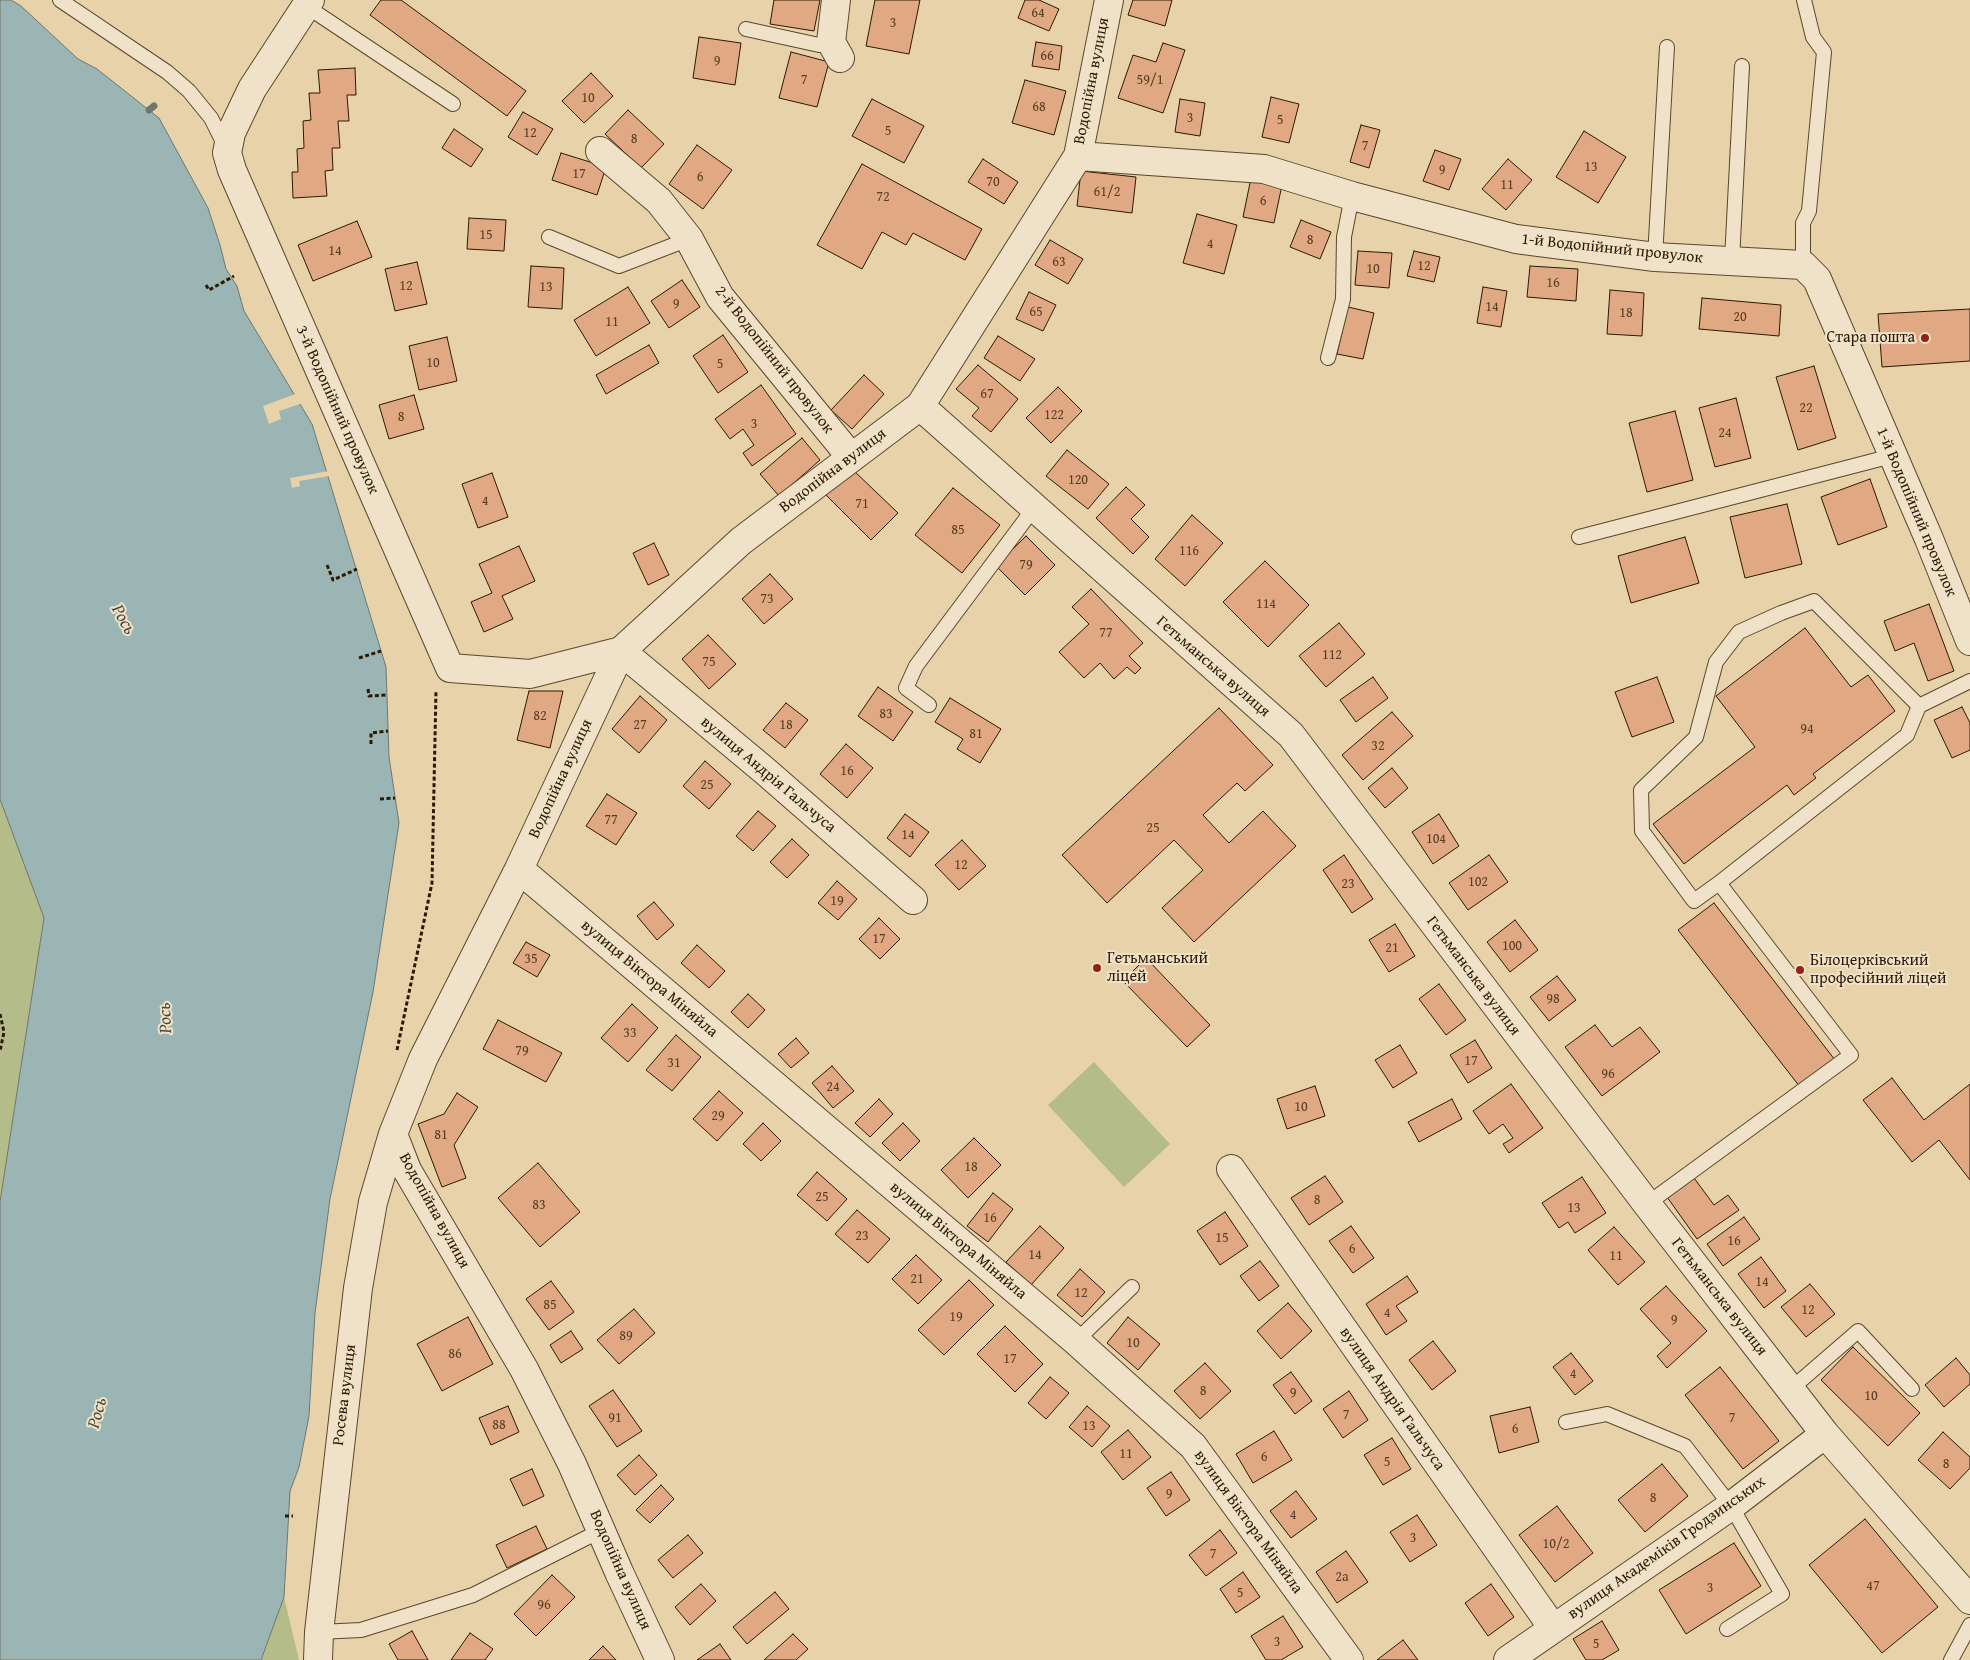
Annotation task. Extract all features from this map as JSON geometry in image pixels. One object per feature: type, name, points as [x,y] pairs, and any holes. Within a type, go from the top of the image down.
[{"type":"street","points":[[835,50],[836,0]]},
{"type":"street","name":"Водопійна вулиця","points":[[660,1660],[572,1464],[524,1369],[407,1170],[394,1134],[423,1059],[519,869],[621,651],[741,541],[920,406],[1078,156],[1109,0]]},
{"type":"street","points":[[227,153],[231,133],[252,89],[308,3]]},
{"type":"street","name":"2-й Водопійний провулок","points":[[600,152],[660,201],[688,239],[720,298],[851,457]]},
{"type":"street","name":"3-й Водопійний провулок","points":[[227,153],[232,170],[450,668],[530,674],[621,651]]},
{"type":"street","name":"1-й Водопійний провулок","points":[[1078,156],[1264,169],[1352,196],[1516,239],[1655,257],[1803,265],[1817,279],[1970,641]]},
{"type":"street","name":"Гетьманська вулиця","points":[[920,406],[1291,736],[1647,1204],[1825,1434],[1970,1600]]},
{"type":"street","name":"вулиця Андрія Гальчуса","points":[[621,651],[765,771],[913,900]]},
{"type":"street","name":"вулиця Віктора Міняйла","points":[[519,869],[1076,1341],[1194,1446],[1349,1660]]},
{"type":"street","name":"Росева вулиця","points":[[318,1660],[318,1632],[358,1288],[373,1202],[394,1134]]},
{"type":"street","name":"вулиця Андрія Гальчуса","points":[[1231,1169],[1553,1628]]},
{"type":"street","name":"вулиця Академіків Гродзинських","points":[[1508,1660],[1731,1506],[1825,1434]]},
{"type":"lane","points":[[60,0],[167,72],[189,91],[211,118],[227,153]]},
{"type":"lane","points":[[1803,265],[1803,223],[1809,211],[1824,52],[1812,36],[1804,0]]},
{"type":"lane","points":[[308,3],[453,104]]},
{"type":"lane","points":[[746,29],[835,50]]},
{"type":"lane","points":[[1655,257],[1667,47]]},
{"type":"lane","points":[[1732,260],[1742,66]]},
{"type":"lane","points":[[1328,358],[1343,300],[1344,237],[1352,196]]},
{"type":"lane","points":[[549,237],[619,266],[688,239]]},
{"type":"lane","points":[[1580,537],[1892,456]]},
{"type":"lane","points":[[928,705],[906,688],[916,666],[1034,508]]},
{"type":"lane","points":[[1919,706],[1814,601],[1781,613],[1739,632],[1716,662],[1696,737],[1640,790],[1642,831],[1694,901],[1907,736],[1919,706],[1970,680]]},
{"type":"lane","points":[[1647,1204],[1851,1055],[1719,883]]},
{"type":"lane","points":[[1076,1341],[1132,1287]]},
{"type":"lane","points":[[1791,1390],[1858,1331],[1912,1389]]},
{"type":"lane","points":[[1566,1422],[1607,1414],[1685,1446],[1731,1506],[1782,1594],[1727,1629]]},
{"type":"lane","points":[[318,1632],[361,1630],[473,1595],[602,1530]]},
{"type":"lane","points":[[1951,1660],[1970,1625]]},
{"type":"path","points":[[206,285],[209,290],[234,276]]},
{"type":"path","points":[[327,565],[333,580],[357,569]]},
{"type":"path","points":[[359,658],[381,651]]},
{"type":"path","points":[[396,1056],[432,883],[436,686]]},
{"type":"path","points":[[368,689],[369,696],[387,695]]},
{"type":"path","points":[[371,744],[370,733],[388,732]]},
{"type":"path","points":[[380,799],[395,798]]},
{"type":"path","points":[[0,1014],[4,1032],[0,1051]]},
{"type":"path","points":[[285,1516],[293,1516]]},
{"type":"green space","points":[[0,799],[44,918],[0,1202]]},
{"type":"green space","points":[[1094,1062],[1170,1144],[1124,1187],[1048,1105]]},
{"type":"green space","points":[[284,1597],[299,1660],[261,1660]]},
{"type":"water","name":"Рось","points":[[0,0],[11,0],[21,6],[78,59],[97,69],[159,118],[208,208],[226,269],[237,286],[244,311],[312,424],[386,667],[389,757],[399,823],[373,992],[330,1199],[315,1313],[309,1416],[299,1467],[290,1491],[284,1597],[261,1660],[0,1660],[0,1202],[44,918],[0,799]]},
{"type":"pier","points":[[298,393],[303,403],[279,411],[281,419],[269,424],[263,406]]},
{"type":"pier","points":[[329,471],[330,476],[299,481],[300,486],[292,488],[290,478]]},
{"type":"building","points":[[381,0],[401,0],[526,91],[507,116],[370,15]]},
{"type":"building","points":[[774,0],[820,0],[814,31],[770,24]]},
{"type":"building","points":[[875,0],[920,0],[909,54],[866,46]]},
{"type":"building","points":[[1025,0],[1039,0],[1059,9],[1049,31],[1018,18]]},
{"type":"building","points":[[1133,0],[1172,0],[1165,26],[1128,15]]},
{"type":"building","points":[[699,37],[741,43],[735,85],[693,78]]},
{"type":"building","points":[[1036,42],[1062,46],[1059,70],[1032,66]]},
{"type":"building","points":[[1163,43],[1185,50],[1163,113],[1118,98],[1133,55],[1156,62]]},
{"type":"building","points":[[791,52],[829,62],[817,107],[779,98]]},
{"type":"building","points":[[355,68],[356,95],[347,95],[349,121],[338,121],[340,148],[332,148],[333,170],[325,171],[327,196],[293,198],[292,172],[298,172],[297,149],[304,148],[303,121],[311,120],[309,93],[320,93],[318,70]]},
{"type":"building","points":[[591,73],[613,96],[584,123],[562,101]]},
{"type":"building","points":[[1025,80],[1066,91],[1054,135],[1012,123]]},
{"type":"building","points":[[1271,97],[1299,104],[1289,143],[1262,137]]},
{"type":"building","points":[[872,99],[924,126],[904,163],[852,136]]},
{"type":"building","points":[[1180,99],[1205,103],[1200,136],[1175,132]]},
{"type":"building","points":[[628,110],[664,144],[641,168],[605,134]]},
{"type":"building","points":[[523,112],[553,129],[537,155],[508,137]]},
{"type":"building","points":[[1361,125],[1380,130],[1369,168],[1350,162]]},
{"type":"building","points":[[454,129],[483,149],[471,167],[442,148]]},
{"type":"building","points":[[1584,131],[1626,157],[1598,203],[1556,177]]},
{"type":"building","points":[[697,145],[732,170],[703,209],[669,184]]},
{"type":"building","points":[[1435,150],[1461,159],[1449,190],[1423,181]]},
{"type":"building","points":[[561,153],[606,167],[597,195],[552,180]]},
{"type":"building","points":[[983,159],[1018,182],[1004,204],[968,182]]},
{"type":"building","points":[[1508,159],[1532,180],[1506,210],[1482,189]]},
{"type":"building","points":[[862,164],[982,229],[965,260],[913,233],[906,245],[882,232],[862,269],[817,245]]},
{"type":"building","points":[[1081,171],[1136,177],[1132,213],[1077,206]]},
{"type":"building","points":[[1251,178],[1282,185],[1274,223],[1243,217]]},
{"type":"building","points":[[1197,214],[1237,225],[1224,274],[1183,263]]},
{"type":"building","points":[[469,218],[506,220],[504,251],[467,249]]},
{"type":"building","points":[[1301,220],[1331,232],[1320,259],[1290,247]]},
{"type":"building","points":[[357,221],[372,257],[313,281],[298,245]]},
{"type":"building","points":[[1050,240],[1083,259],[1068,284],[1035,265]]},
{"type":"building","points":[[1358,251],[1392,253],[1389,288],[1355,285]]},
{"type":"building","points":[[1414,251],[1440,257],[1434,282],[1407,276]]},
{"type":"building","points":[[417,262],[427,304],[395,311],[385,269]]},
{"type":"building","points":[[531,266],[564,268],[562,309],[528,307]]},
{"type":"building","points":[[1530,266],[1578,269],[1576,301],[1527,297]]},
{"type":"building","points":[[682,280],[700,307],[669,328],[651,301]]},
{"type":"building","points":[[628,287],[650,323],[596,356],[574,320]]},
{"type":"building","points":[[1483,287],[1507,291],[1501,327],[1477,323]]},
{"type":"building","points":[[1610,290],[1644,293],[1642,336],[1607,334]]},
{"type":"building","points":[[1029,292],[1056,305],[1043,331],[1016,319]]},
{"type":"building","points":[[1702,298],[1781,305],[1779,336],[1699,329]]},
{"type":"building","points":[[1348,307],[1374,313],[1363,359],[1337,354]]},
{"type":"building","name":"Стара пошта","points":[[1970,309],[1970,361],[1882,367],[1878,314]]},
{"type":"building","points":[[723,335],[748,372],[718,393],[693,356]]},
{"type":"building","points":[[998,336],[1035,359],[1020,381],[984,358]]},
{"type":"building","points":[[447,337],[457,381],[419,390],[409,346]]},
{"type":"building","points":[[649,345],[659,363],[606,394],[596,375]]},
{"type":"building","points":[[978,365],[1018,399],[991,432],[972,416],[979,408],[956,389]]},
{"type":"building","points":[[1814,366],[1836,438],[1798,450],[1776,377]]},
{"type":"building","points":[[864,375],[884,394],[852,429],[831,410]]},
{"type":"building","points":[[761,385],[796,434],[752,466],[743,453],[754,445],[743,429],[730,439],[715,419]]},
{"type":"building","points":[[1058,387],[1082,411],[1051,443],[1026,418]]},
{"type":"building","points":[[414,395],[424,429],[389,439],[379,405]]},
{"type":"building","points":[[1736,398],[1751,458],[1715,467],[1699,408]]},
{"type":"building","points":[[1675,411],[1693,480],[1647,492],[1629,423]]},
{"type":"building","points":[[802,438],[820,460],[779,496],[760,474]]},
{"type":"building","points":[[1067,450],[1109,484],[1088,509],[1046,476]]},
{"type":"building","points":[[852,469],[898,513],[871,540],[826,495]]},
{"type":"building","points":[[492,473],[508,517],[478,528],[462,484]]},
{"type":"building","points":[[1870,479],[1887,527],[1838,545],[1821,497]]},
{"type":"building","points":[[1126,487],[1145,505],[1131,519],[1149,537],[1133,554],[1096,518]]},
{"type":"building","points":[[953,488],[1000,525],[962,573],[915,535]]},
{"type":"building","points":[[1787,504],[1802,564],[1745,578],[1730,517]]},
{"type":"building","points":[[1192,515],[1223,543],[1185,586],[1155,559]]},
{"type":"building","points":[[1026,536],[1055,565],[1025,595],[996,566]]},
{"type":"building","points":[[1685,537],[1699,583],[1631,603],[1618,556]]},
{"type":"building","points":[[654,543],[669,575],[648,585],[633,553]]},
{"type":"building","points":[[519,546],[535,581],[502,596],[513,619],[484,632],[471,602],[492,593],[479,564]]},
{"type":"building","points":[[1265,561],[1309,605],[1268,647],[1223,602]]},
{"type":"building","points":[[770,574],[793,599],[764,624],[742,599]]},
{"type":"building","points":[[1091,589],[1143,643],[1129,656],[1141,668],[1135,674],[1127,667],[1114,679],[1100,663],[1084,678],[1059,652],[1089,624],[1072,607]]},
{"type":"building","points":[[1929,604],[1954,671],[1928,681],[1914,643],[1895,651],[1884,621]]},
{"type":"building","points":[[1339,623],[1365,654],[1326,687],[1299,656]]},
{"type":"building","points":[[1805,628],[1851,687],[1868,675],[1895,711],[1813,774],[1816,778],[1794,795],[1787,785],[1684,864],[1653,824],[1755,747],[1716,696]]},
{"type":"building","points":[[708,635],[736,664],[709,689],[682,659]]},
{"type":"building","points":[[1373,677],[1388,698],[1356,722],[1340,700]]},
{"type":"building","points":[[1657,677],[1674,722],[1632,737],[1615,692]]},
{"type":"building","points":[[878,687],[913,712],[893,741],[858,716]]},
{"type":"building","points":[[529,691],[563,691],[550,748],[517,740]]},
{"type":"building","points":[[640,696],[667,720],[639,753],[612,729]]},
{"type":"building","points":[[950,698],[1001,729],[980,763],[957,749],[963,739],[935,722]]},
{"type":"building","points":[[786,703],[808,720],[785,748],[763,730]]},
{"type":"building","points":[[1962,707],[1970,723],[1970,750],[1952,758],[1934,720]]},
{"type":"building","points":[[1219,708],[1273,765],[1245,791],[1237,783],[1203,815],[1229,843],[1263,811],[1296,846],[1194,942],[1162,908],[1203,870],[1174,840],[1107,903],[1062,855]]},
{"type":"building","points":[[1392,712],[1413,736],[1363,780],[1342,755]]},
{"type":"building","points":[[846,744],[873,768],[847,798],[820,774]]},
{"type":"building","points":[[705,761],[731,784],[709,809],[683,786]]},
{"type":"building","points":[[1392,768],[1408,788],[1385,808],[1368,788]]},
{"type":"building","points":[[607,794],[637,813],[616,845],[586,826]]},
{"type":"building","points":[[758,811],[776,826],[753,851],[736,836]]},
{"type":"building","points":[[905,814],[929,832],[910,857],[887,838]]},
{"type":"building","points":[[1439,814],[1459,846],[1433,864],[1412,832]]},
{"type":"building","points":[[792,839],[809,855],[787,878],[770,862]]},
{"type":"building","points":[[962,840],[986,866],[959,890],[935,865]]},
{"type":"building","points":[[1344,855],[1373,899],[1352,913],[1323,870]]},
{"type":"building","points":[[1489,855],[1508,882],[1468,910],[1449,883]]},
{"type":"building","points":[[837,881],[857,899],[838,920],[818,903]]},
{"type":"building","points":[[654,902],[674,925],[657,940],[637,916]]},
{"type":"building","points":[[1714,903],[1835,1060],[1800,1087],[1678,930]]},
{"type":"building","points":[[879,918],[900,939],[880,959],[859,939]]},
{"type":"building","points":[[1515,920],[1538,950],[1510,972],[1487,942]]},
{"type":"building","points":[[1395,924],[1415,956],[1389,972],[1369,940]]},
{"type":"building","points":[[526,942],[550,955],[537,977],[513,963]]},
{"type":"building","points":[[697,945],[725,971],[709,988],[681,963]]},
{"type":"building","points":[[1146,958],[1210,1025],[1187,1047],[1123,981]]},
{"type":"building","points":[[1557,976],[1576,1000],[1549,1021],[1530,997]]},
{"type":"building","points":[[1439,984],[1466,1020],[1446,1035],[1419,999]]},
{"type":"building","points":[[748,994],[765,1010],[748,1028],[731,1012]]},
{"type":"building","points":[[632,1004],[658,1028],[628,1062],[601,1038]]},
{"type":"building","points":[[498,1020],[562,1053],[546,1082],[483,1049]]},
{"type":"building","points":[[1595,1025],[1612,1047],[1640,1027],[1660,1052],[1602,1096],[1565,1047]]},
{"type":"building","points":[[676,1035],[701,1057],[672,1091],[646,1070]]},
{"type":"building","points":[[796,1038],[809,1053],[791,1068],[778,1054]]},
{"type":"building","points":[[1475,1040],[1492,1068],[1468,1083],[1450,1055]]},
{"type":"building","points":[[1400,1045],[1417,1073],[1393,1088],[1375,1060]]},
{"type":"building","points":[[832,1066],[854,1091],[833,1108],[812,1083]]},
{"type":"building","points":[[1892,1078],[1924,1120],[1970,1084],[1970,1180],[1939,1140],[1912,1162],[1863,1100]]},
{"type":"building","points":[[1511,1084],[1543,1128],[1509,1153],[1503,1144],[1513,1138],[1503,1124],[1489,1134],[1473,1111]]},
{"type":"building","points":[[1315,1086],[1325,1116],[1287,1129],[1277,1099]]},
{"type":"building","points":[[719,1091],[743,1113],[717,1141],[693,1119]]},
{"type":"building","points":[[457,1093],[478,1107],[454,1145],[466,1178],[442,1187],[418,1124],[444,1114]]},
{"type":"building","points":[[879,1099],[893,1114],[870,1137],[855,1123]]},
{"type":"building","points":[[1452,1099],[1462,1119],[1419,1142],[1408,1122]]},
{"type":"building","points":[[763,1123],[781,1141],[761,1161],[743,1144]]},
{"type":"building","points":[[903,1123],[920,1141],[900,1161],[882,1143]]},
{"type":"building","points":[[974,1138],[1001,1165],[968,1198],[941,1170]]},
{"type":"building","points":[[538,1163],[580,1212],[540,1247],[498,1198]]},
{"type":"building","points":[[817,1172],[847,1199],[827,1221],[797,1195]]},
{"type":"building","points":[[1325,1176],[1343,1202],[1309,1225],[1291,1198]]},
{"type":"building","points":[[1582,1177],[1606,1213],[1575,1233],[1568,1222],[1559,1228],[1542,1203]]},
{"type":"building","points":[[1694,1178],[1714,1205],[1728,1195],[1739,1210],[1697,1239],[1667,1197]]},
{"type":"building","points":[[993,1193],[1013,1209],[988,1242],[967,1226]]},
{"type":"building","points":[[857,1210],[890,1239],[868,1263],[835,1234]]},
{"type":"building","points":[[1225,1212],[1248,1246],[1220,1265],[1197,1231]]},
{"type":"building","points":[[1744,1217],[1760,1239],[1723,1266],[1707,1244]]},
{"type":"building","points":[[1040,1226],[1064,1248],[1031,1285],[1006,1262]]},
{"type":"building","points":[[1351,1226],[1374,1258],[1353,1273],[1329,1241]]},
{"type":"building","points":[[1614,1227],[1645,1262],[1618,1285],[1588,1250]]},
{"type":"building","points":[[916,1255],[942,1280],[918,1304],[892,1279]]},
{"type":"building","points":[[1761,1257],[1786,1291],[1764,1308],[1738,1274]]},
{"type":"building","points":[[1260,1261],[1279,1286],[1259,1301],[1240,1276]]},
{"type":"building","points":[[1080,1269],[1105,1292],[1082,1317],[1057,1295]]},
{"type":"building","points":[[1407,1276],[1418,1292],[1396,1306],[1407,1321],[1386,1335],[1366,1304]]},
{"type":"building","points":[[969,1280],[994,1305],[944,1355],[918,1330]]},
{"type":"building","points":[[551,1281],[574,1312],[549,1330],[526,1299]]},
{"type":"building","points":[[1810,1284],[1835,1314],[1806,1337],[1781,1307]]},
{"type":"building","points":[[1666,1286],[1707,1331],[1667,1368],[1657,1356],[1671,1343],[1640,1309]]},
{"type":"building","points":[[1288,1303],[1312,1331],[1281,1359],[1257,1331]]},
{"type":"building","points":[[634,1309],[655,1333],[619,1364],[597,1340]]},
{"type":"building","points":[[468,1317],[493,1364],[442,1391],[417,1344]]},
{"type":"building","points":[[1128,1317],[1160,1344],[1138,1370],[1107,1343]]},
{"type":"building","points":[[1005,1326],[1043,1364],[1015,1392],[977,1354]]},
{"type":"building","points":[[571,1331],[583,1349],[561,1363],[550,1345]]},
{"type":"building","points":[[1433,1341],[1456,1371],[1432,1390],[1409,1360]]},
{"type":"building","points":[[1853,1347],[1920,1413],[1888,1446],[1821,1380]]},
{"type":"building","points":[[1571,1353],[1593,1381],[1575,1395],[1553,1367]]},
{"type":"building","points":[[1956,1358],[1970,1375],[1970,1384],[1944,1407],[1925,1385]]},
{"type":"building","points":[[1205,1363],[1231,1391],[1200,1419],[1174,1391]]},
{"type":"building","points":[[1720,1367],[1779,1441],[1743,1469],[1685,1395]]},
{"type":"building","points":[[1291,1372],[1312,1401],[1295,1414],[1273,1385]]},
{"type":"building","points":[[1050,1377],[1069,1393],[1046,1419],[1028,1403]]},
{"type":"building","points":[[613,1390],[642,1431],[617,1447],[589,1406]]},
{"type":"building","points":[[1349,1391],[1368,1420],[1343,1438],[1323,1409]]},
{"type":"building","points":[[508,1406],[519,1432],[491,1445],[479,1418]]},
{"type":"building","points":[[1087,1406],[1110,1426],[1092,1447],[1069,1427]]},
{"type":"building","points":[[1530,1407],[1539,1442],[1499,1453],[1490,1416]]},
{"type":"building","points":[[1128,1430],[1151,1457],[1123,1480],[1101,1452]]},
{"type":"building","points":[[1274,1431],[1292,1460],[1253,1483],[1236,1454]]},
{"type":"building","points":[[1943,1432],[1970,1457],[1970,1468],[1950,1489],[1918,1460]]},
{"type":"building","points":[[1392,1438],[1411,1469],[1383,1485],[1364,1455]]},
{"type":"building","points":[[639,1455],[657,1475],[635,1495],[617,1475]]},
{"type":"building","points":[[1662,1464],[1688,1496],[1645,1532],[1618,1500]]},
{"type":"building","points":[[532,1469],[544,1496],[523,1506],[510,1479]]},
{"type":"building","points":[[1171,1472],[1190,1500],[1166,1516],[1147,1488]]},
{"type":"building","points":[[661,1485],[674,1499],[650,1523],[636,1510]]},
{"type":"building","points":[[1296,1491],[1317,1519],[1291,1538],[1270,1511]]},
{"type":"building","points":[[1557,1506],[1593,1553],[1555,1582],[1519,1535]]},
{"type":"building","points":[[1417,1515],[1437,1545],[1410,1562],[1390,1532]]},
{"type":"building","points":[[1865,1519],[1938,1607],[1882,1653],[1809,1565]]},
{"type":"building","points":[[536,1526],[547,1549],[507,1568],[496,1545]]},
{"type":"building","points":[[1220,1530],[1237,1553],[1206,1576],[1189,1555]]},
{"type":"building","points":[[688,1535],[703,1553],[673,1578],[658,1560]]},
{"type":"building","points":[[1734,1543],[1761,1586],[1686,1634],[1659,1590]]},
{"type":"building","points":[[1346,1551],[1368,1582],[1337,1603],[1316,1572]]},
{"type":"building","points":[[1243,1572],[1260,1597],[1236,1613],[1220,1589]]},
{"type":"building","points":[[552,1575],[575,1597],[536,1636],[514,1614]]},
{"type":"building","points":[[701,1584],[716,1601],[690,1625],[675,1607]]},
{"type":"building","points":[[1491,1584],[1514,1617],[1488,1636],[1465,1603]]},
{"type":"building","points":[[775,1592],[789,1609],[747,1644],[733,1627]]},
{"type":"building","points":[[1283,1616],[1303,1647],[1281,1660],[1266,1660],[1251,1636]]},
{"type":"building","points":[[1602,1621],[1619,1650],[1602,1660],[1586,1660],[1573,1639]]},
{"type":"building","points":[[412,1631],[428,1660],[398,1660],[389,1644]]},
{"type":"building","points":[[470,1633],[493,1649],[485,1660],[451,1660]]},
{"type":"building","points":[[793,1634],[808,1649],[796,1660],[764,1660]]},
{"type":"building","points":[[1403,1640],[1418,1660],[1377,1660]]},
{"type":"building","points":[[720,1644],[731,1660],[697,1660]]},
{"type":"building","points":[[603,1646],[616,1660],[589,1660]]},
{"type":"waterway","points":[[149,110],[154,106]]},
{"type":"place","name":"Стара пошта","points":[[1925,338]]},
{"type":"place","name":"Гетьманський ліцей","points":[[1097,968]]},
{"type":"place","name":"Білоцерківський професійний ліцей","points":[[1800,970]]}]
